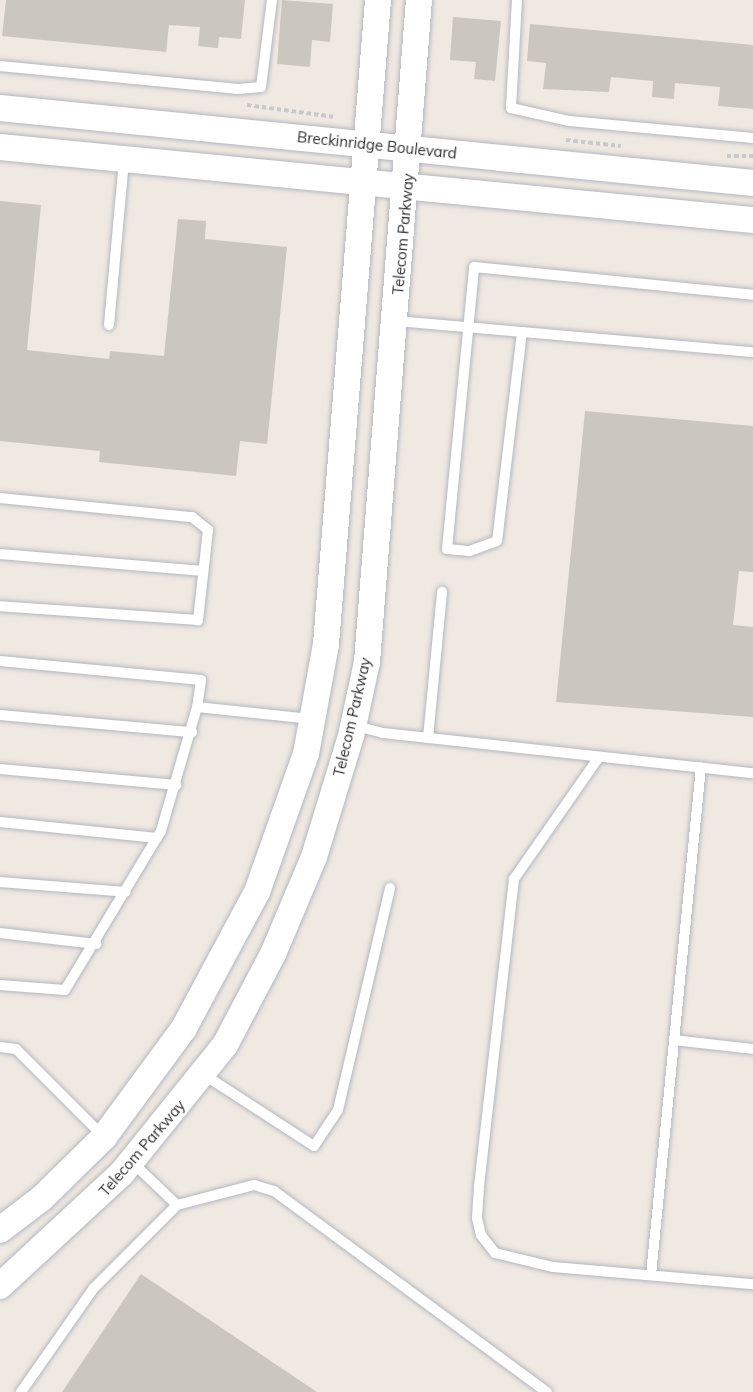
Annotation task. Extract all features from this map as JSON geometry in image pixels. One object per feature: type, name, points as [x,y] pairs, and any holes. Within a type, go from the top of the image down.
[{"type":"street","points":[[0,1230],[42,1198],[104,1137],[184,1029],[235,938],[257,892],[315,719],[326,644],[378,0]]},
{"type":"street","name":"Telecom Parkway","points":[[0,1286],[71,1225],[132,1162],[225,1045],[273,954],[314,857],[353,725],[367,662],[410,149],[419,0]]},
{"type":"street","name":"Breckinridge Boulevard","points":[[0,108],[753,183]]},
{"type":"street","points":[[0,147],[753,220]]},
{"type":"street","points":[[315,719],[353,725]]},
{"type":"street","points":[[104,1137],[132,1162]]},
{"type":"lane","points":[[0,66],[238,89],[261,87],[272,0]]},
{"type":"lane","points":[[517,0],[511,108],[569,121],[753,138]]},
{"type":"lane","points":[[109,325],[124,159]]},
{"type":"lane","points":[[522,332],[497,541],[469,551],[447,549],[474,267],[753,295]]},
{"type":"lane","points":[[396,321],[753,352]]},
{"type":"lane","points":[[0,498],[192,517],[208,530],[198,620],[0,606]]},
{"type":"lane","points":[[0,554],[203,571]]},
{"type":"lane","points":[[428,738],[442,592]]},
{"type":"lane","points":[[0,661],[201,680],[192,732],[157,838],[96,944],[65,990],[0,985]]},
{"type":"lane","points":[[197,707],[315,719]]},
{"type":"lane","points":[[0,715],[192,732]]},
{"type":"lane","points":[[353,725],[428,738],[753,773]]},
{"type":"lane","points":[[599,757],[514,879],[477,1218],[481,1235],[495,1253],[553,1267],[753,1284]]},
{"type":"lane","points":[[651,1275],[701,767]]},
{"type":"lane","points":[[0,770],[176,785]]},
{"type":"lane","points":[[0,822],[157,838]]},
{"type":"lane","points":[[0,882],[126,892]]},
{"type":"lane","points":[[203,1074],[314,1146],[338,1110],[390,888]]},
{"type":"lane","points":[[0,933],[96,944]]},
{"type":"lane","points":[[674,1040],[753,1049]]},
{"type":"lane","points":[[0,1047],[16,1049],[104,1137]]},
{"type":"lane","points":[[132,1162],[177,1205]]},
{"type":"lane","points":[[21,1392],[93,1289],[177,1205],[254,1185],[274,1191],[547,1392]]},
{"type":"building","points":[[6,0],[245,0],[241,39],[219,37],[218,48],[198,46],[200,27],[169,25],[166,52],[2,36]]},
{"type":"building","points":[[282,0],[333,4],[330,42],[312,40],[310,67],[277,64]]},
{"type":"building","points":[[453,17],[501,21],[495,81],[474,79],[476,62],[450,60]]},
{"type":"building","points":[[530,24],[753,45],[753,109],[718,106],[720,87],[675,83],[674,99],[652,97],[653,81],[611,77],[609,92],[543,89],[546,63],[527,61]]},
{"type":"building","points":[[0,201],[41,205],[27,350],[109,359],[110,351],[164,356],[178,219],[206,221],[205,239],[287,247],[267,444],[240,441],[236,476],[99,462],[100,451],[0,441]]},
{"type":"building","points":[[585,411],[753,426],[753,572],[739,571],[733,625],[753,627],[753,717],[556,702]]},
{"type":"building","points":[[141,1274],[317,1392],[62,1392]]}]
